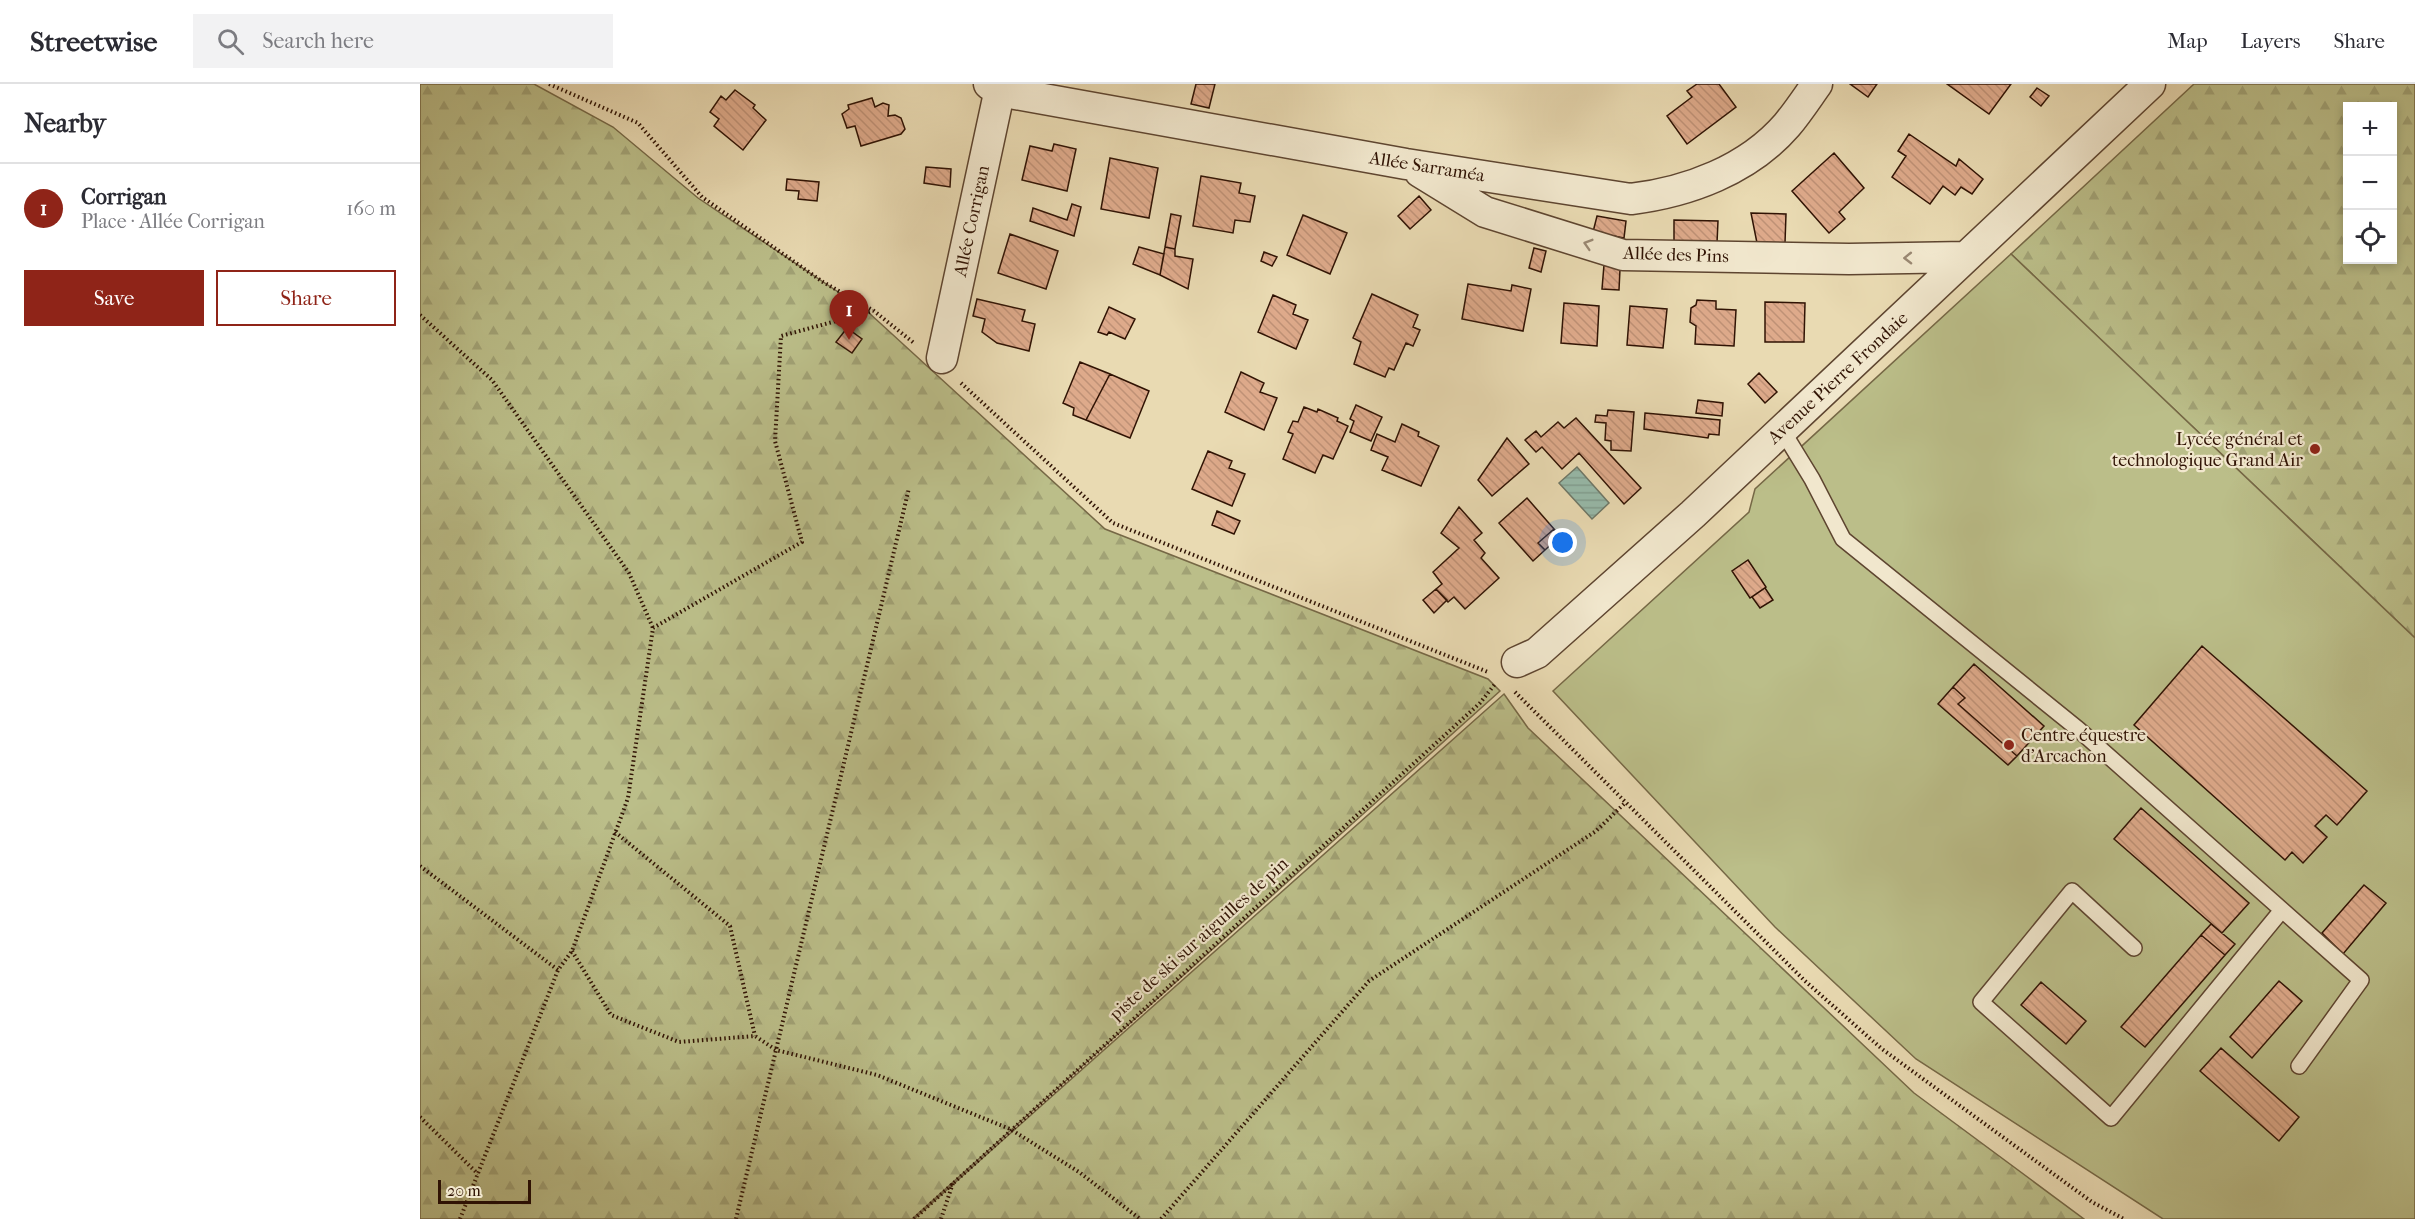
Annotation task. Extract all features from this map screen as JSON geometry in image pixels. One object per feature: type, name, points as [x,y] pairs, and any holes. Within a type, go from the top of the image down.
[{"type":"street","name":"Allée Sarraméa","points":[[996,86],[1406,164],[1631,199],[1667,195],[1713,179],[1745,160],[1786,127],[1817,84]]},
{"type":"street","name":"Avenue Pierre Frondaie","points":[[1509,675],[1537,653],[1782,430],[2150,84]]},
{"type":"street","name":"Allée Corrigan","points":[[950,369],[996,86]]},
{"type":"street","name":"Allée des Pins","points":[[1406,164],[1485,212],[1623,255],[1849,259],[1966,257]]},
{"type":"lane","points":[[1782,430],[1812,478],[1843,539],[2078,729],[2361,980],[2299,1066]]},
{"type":"lane","points":[[2134,948],[2072,891],[1981,1002],[2111,1118],[2282,910]]},
{"type":"path","points":[[549,84],[638,123],[702,197],[823,282],[874,311],[916,344]]},
{"type":"path","points":[[653,628],[802,542],[775,441],[781,336],[874,311]]},
{"type":"path","points":[[420,315],[492,380],[628,573],[653,628],[628,798],[572,951],[558,970],[460,1219]]},
{"type":"path","points":[[950,369],[1113,523],[1490,673]]},
{"type":"path","points":[[736,1219],[909,488]]},
{"type":"path","points":[[1509,675],[1626,802],[1805,981],[1882,1048],[2092,1202],[2124,1219]]},
{"type":"path","name":"piste de ski sur aiguilles de pin","points":[[914,1219],[1509,675]]},
{"type":"path","points":[[1161,1219],[1369,981],[1596,831],[1626,802]]},
{"type":"path","points":[[615,832],[730,926],[754,1035]]},
{"type":"path","points":[[420,867],[558,970]]},
{"type":"path","points":[[572,951],[611,1015],[679,1042],[754,1035],[776,1050],[878,1075],[1010,1129],[1078,1172],[1140,1219]]},
{"type":"path","points":[[420,1118],[478,1174]]},
{"type":"path","points":[[941,1219],[953,1182]]},
{"type":"green space","points":[[420,84],[534,84],[613,127],[698,198],[868,312],[1105,529],[1488,679],[1500,691],[912,1219],[420,1219]]},
{"type":"green space","name":"Lycée général et technologique Grand Air","points":[[2194,84],[2415,84],[2415,638],[2011,254]]},
{"type":"green space","name":"Centre équestre d’Arcachon","points":[[2011,254],[2415,638],[2415,1219],[2163,1219],[1916,1059],[1775,927],[1553,691],[1749,512],[1755,489]]},
{"type":"green space","points":[[1504,694],[1528,728],[1914,1093],[2084,1219],[914,1219]]},
{"type":"shaded area","points":[[1577,467],[1609,503],[1592,519],[1559,483]]},
{"type":"building","points":[[1196,84],[1215,84],[1209,108],[1191,104]]},
{"type":"building","points":[[1697,84],[1719,84],[1736,107],[1687,144],[1667,116],[1692,97],[1687,91]]},
{"type":"building","points":[[1850,84],[1877,84],[1868,97]]},
{"type":"building","points":[[1947,84],[2011,84],[1989,114]]},
{"type":"building","points":[[2037,88],[2049,96],[2041,106],[2030,97]]},
{"type":"building","points":[[735,90],[755,105],[753,108],[766,120],[743,150],[714,126],[719,119],[710,112],[721,96],[726,100]]},
{"type":"building","points":[[872,98],[875,107],[883,103],[889,105],[888,116],[895,115],[901,118],[905,129],[901,134],[861,146],[855,126],[847,128],[842,114],[849,109],[848,105]]},
{"type":"building","points":[[1909,134],[1956,166],[1959,159],[1983,179],[1972,194],[1961,187],[1955,195],[1943,186],[1930,204],[1892,177],[1906,156],[1898,151]]},
{"type":"building","points":[[1054,144],[1076,149],[1067,191],[1022,180],[1030,146],[1052,151]]},
{"type":"building","points":[[1834,153],[1864,188],[1839,212],[1845,219],[1829,233],[1792,191]]},
{"type":"building","points":[[1110,158],[1158,168],[1149,218],[1101,209]]},
{"type":"building","points":[[926,167],[951,169],[950,187],[924,183]]},
{"type":"building","points":[[1201,176],[1241,183],[1239,193],[1255,196],[1250,222],[1235,220],[1233,233],[1193,226]]},
{"type":"building","points":[[787,179],[819,182],[817,201],[798,199],[799,191],[786,190]]},
{"type":"building","points":[[1419,196],[1431,210],[1410,229],[1398,216]]},
{"type":"building","points":[[1072,204],[1081,207],[1074,236],[1030,221],[1033,208],[1067,220]]},
{"type":"building","points":[[1751,213],[1786,214],[1785,243],[1757,243]]},
{"type":"building","points":[[1171,214],[1181,216],[1175,249],[1165,247]]},
{"type":"building","points":[[1303,215],[1347,233],[1330,274],[1287,255]]},
{"type":"building","points":[[1597,216],[1626,221],[1624,238],[1593,232]]},
{"type":"building","points":[[1674,220],[1718,221],[1717,243],[1674,241]]},
{"type":"building","points":[[1010,234],[1058,251],[1046,289],[998,273]]},
{"type":"building","points":[[1139,247],[1164,254],[1160,275],[1133,264]]},
{"type":"building","points":[[1165,247],[1175,249],[1175,256],[1193,259],[1188,289],[1160,275]]},
{"type":"building","points":[[1534,248],[1546,251],[1541,272],[1529,268]]},
{"type":"building","points":[[1264,252],[1277,257],[1272,266],[1261,261]]},
{"type":"building","points":[[1604,265],[1620,269],[1619,290],[1602,289]]},
{"type":"building","points":[[1468,284],[1511,291],[1512,285],[1531,289],[1523,331],[1462,319]]},
{"type":"building","points":[[1372,294],[1418,315],[1413,327],[1420,330],[1413,346],[1406,343],[1394,370],[1389,368],[1385,377],[1354,364],[1361,342],[1353,338]]},
{"type":"building","points":[[1273,295],[1296,305],[1293,314],[1308,320],[1296,349],[1258,332]]},
{"type":"building","points":[[977,299],[1025,310],[1022,321],[1035,324],[1029,351],[997,343],[982,332],[985,319],[973,316]]},
{"type":"building","points":[[1697,300],[1716,301],[1716,309],[1736,310],[1734,346],[1695,344],[1696,326],[1690,322],[1691,308],[1696,305]]},
{"type":"building","points":[[1765,302],[1805,303],[1804,342],[1765,342]]},
{"type":"building","points":[[1564,303],[1599,306],[1597,346],[1561,343]]},
{"type":"building","points":[[1630,306],[1667,309],[1663,348],[1627,345]]},
{"type":"building","points":[[1109,307],[1135,319],[1125,339],[1109,332],[1107,335],[1098,332]]},
{"type":"building","points":[[847,328],[862,339],[852,353],[836,342]]},
{"type":"building","points":[[1080,362],[1110,374],[1086,420],[1073,415],[1074,408],[1063,403]]},
{"type":"building","points":[[1241,372],[1264,383],[1260,392],[1277,398],[1264,430],[1225,412]]},
{"type":"building","points":[[1759,373],[1777,392],[1765,403],[1748,384]]},
{"type":"building","points":[[1110,374],[1149,391],[1130,438],[1086,420]]},
{"type":"building","points":[[1698,400],[1723,403],[1722,416],[1696,413]]},
{"type":"building","points":[[1356,405],[1382,417],[1371,441],[1350,432],[1354,421],[1350,419]]},
{"type":"building","points":[[1304,407],[1317,412],[1318,409],[1338,418],[1337,421],[1348,426],[1333,459],[1323,455],[1315,473],[1283,459],[1293,434],[1288,432],[1293,421],[1298,422]]},
{"type":"building","points":[[1608,410],[1634,412],[1631,451],[1611,450],[1611,441],[1605,440],[1606,423],[1595,422],[1596,415],[1607,416]]},
{"type":"building","points":[[1645,413],[1720,420],[1719,435],[1709,434],[1708,438],[1644,429]]},
{"type":"building","points":[[1576,418],[1641,488],[1624,504],[1579,453],[1562,469],[1542,447],[1536,452],[1525,440],[1536,431],[1541,437],[1558,422],[1564,428]]},
{"type":"building","points":[[1402,424],[1419,432],[1418,436],[1439,446],[1421,486],[1382,470],[1388,457],[1371,450],[1377,434],[1395,442]]},
{"type":"building","points":[[1507,438],[1529,464],[1492,496],[1478,480]]},
{"type":"building","points":[[1208,451],[1232,461],[1229,468],[1245,474],[1232,506],[1192,489]]},
{"type":"building","points":[[1527,498],[1554,529],[1538,543],[1545,550],[1533,561],[1499,523]]},
{"type":"building","points":[[1459,507],[1482,533],[1474,540],[1485,553],[1481,558],[1499,578],[1465,609],[1454,597],[1448,602],[1436,589],[1442,584],[1433,572],[1459,548],[1441,533]]},
{"type":"building","points":[[1217,511],[1240,521],[1234,534],[1212,525]]},
{"type":"building","points":[[1554,529],[1560,536],[1545,550],[1538,543]]},
{"type":"building","points":[[1748,560],[1766,587],[1750,598],[1732,571]]},
{"type":"building","points":[[1765,588],[1773,600],[1760,608],[1752,597]]},
{"type":"building","points":[[1436,589],[1447,600],[1434,613],[1423,600]]},
{"type":"building","points":[[2202,646],[2367,791],[2337,825],[2326,815],[2315,826],[2327,837],[2303,863],[2292,852],[2285,860],[2134,725]]},
{"type":"building","points":[[1974,664],[2044,726],[2017,756],[1958,704],[1965,698],[1953,687]]},
{"type":"building","points":[[1953,687],[1965,698],[1958,704],[2017,756],[2008,765],[1938,704]]},
{"type":"building","points":[[2141,808],[2249,903],[2222,933],[2114,839]]},
{"type":"building","points":[[2364,885],[2386,903],[2343,954],[2322,933]]},
{"type":"building","points":[[2211,924],[2235,944],[2225,955],[2201,935]]},
{"type":"building","points":[[2201,935],[2225,955],[2145,1047],[2121,1027]]},
{"type":"building","points":[[2279,981],[2302,1001],[2252,1058],[2230,1037]]},
{"type":"building","points":[[2041,982],[2086,1021],[2066,1044],[2021,1005]]},
{"type":"building","points":[[2221,1048],[2299,1117],[2279,1141],[2200,1071]]},
{"type":"place","name":"Corrigan","points":[[849,340]]},
{"type":"place","name":"Lycée général et technologique Grand Air","points":[[2315,449]]},
{"type":"place","name":"Centre équestre d’Arcachon","points":[[2009,745]]}]
